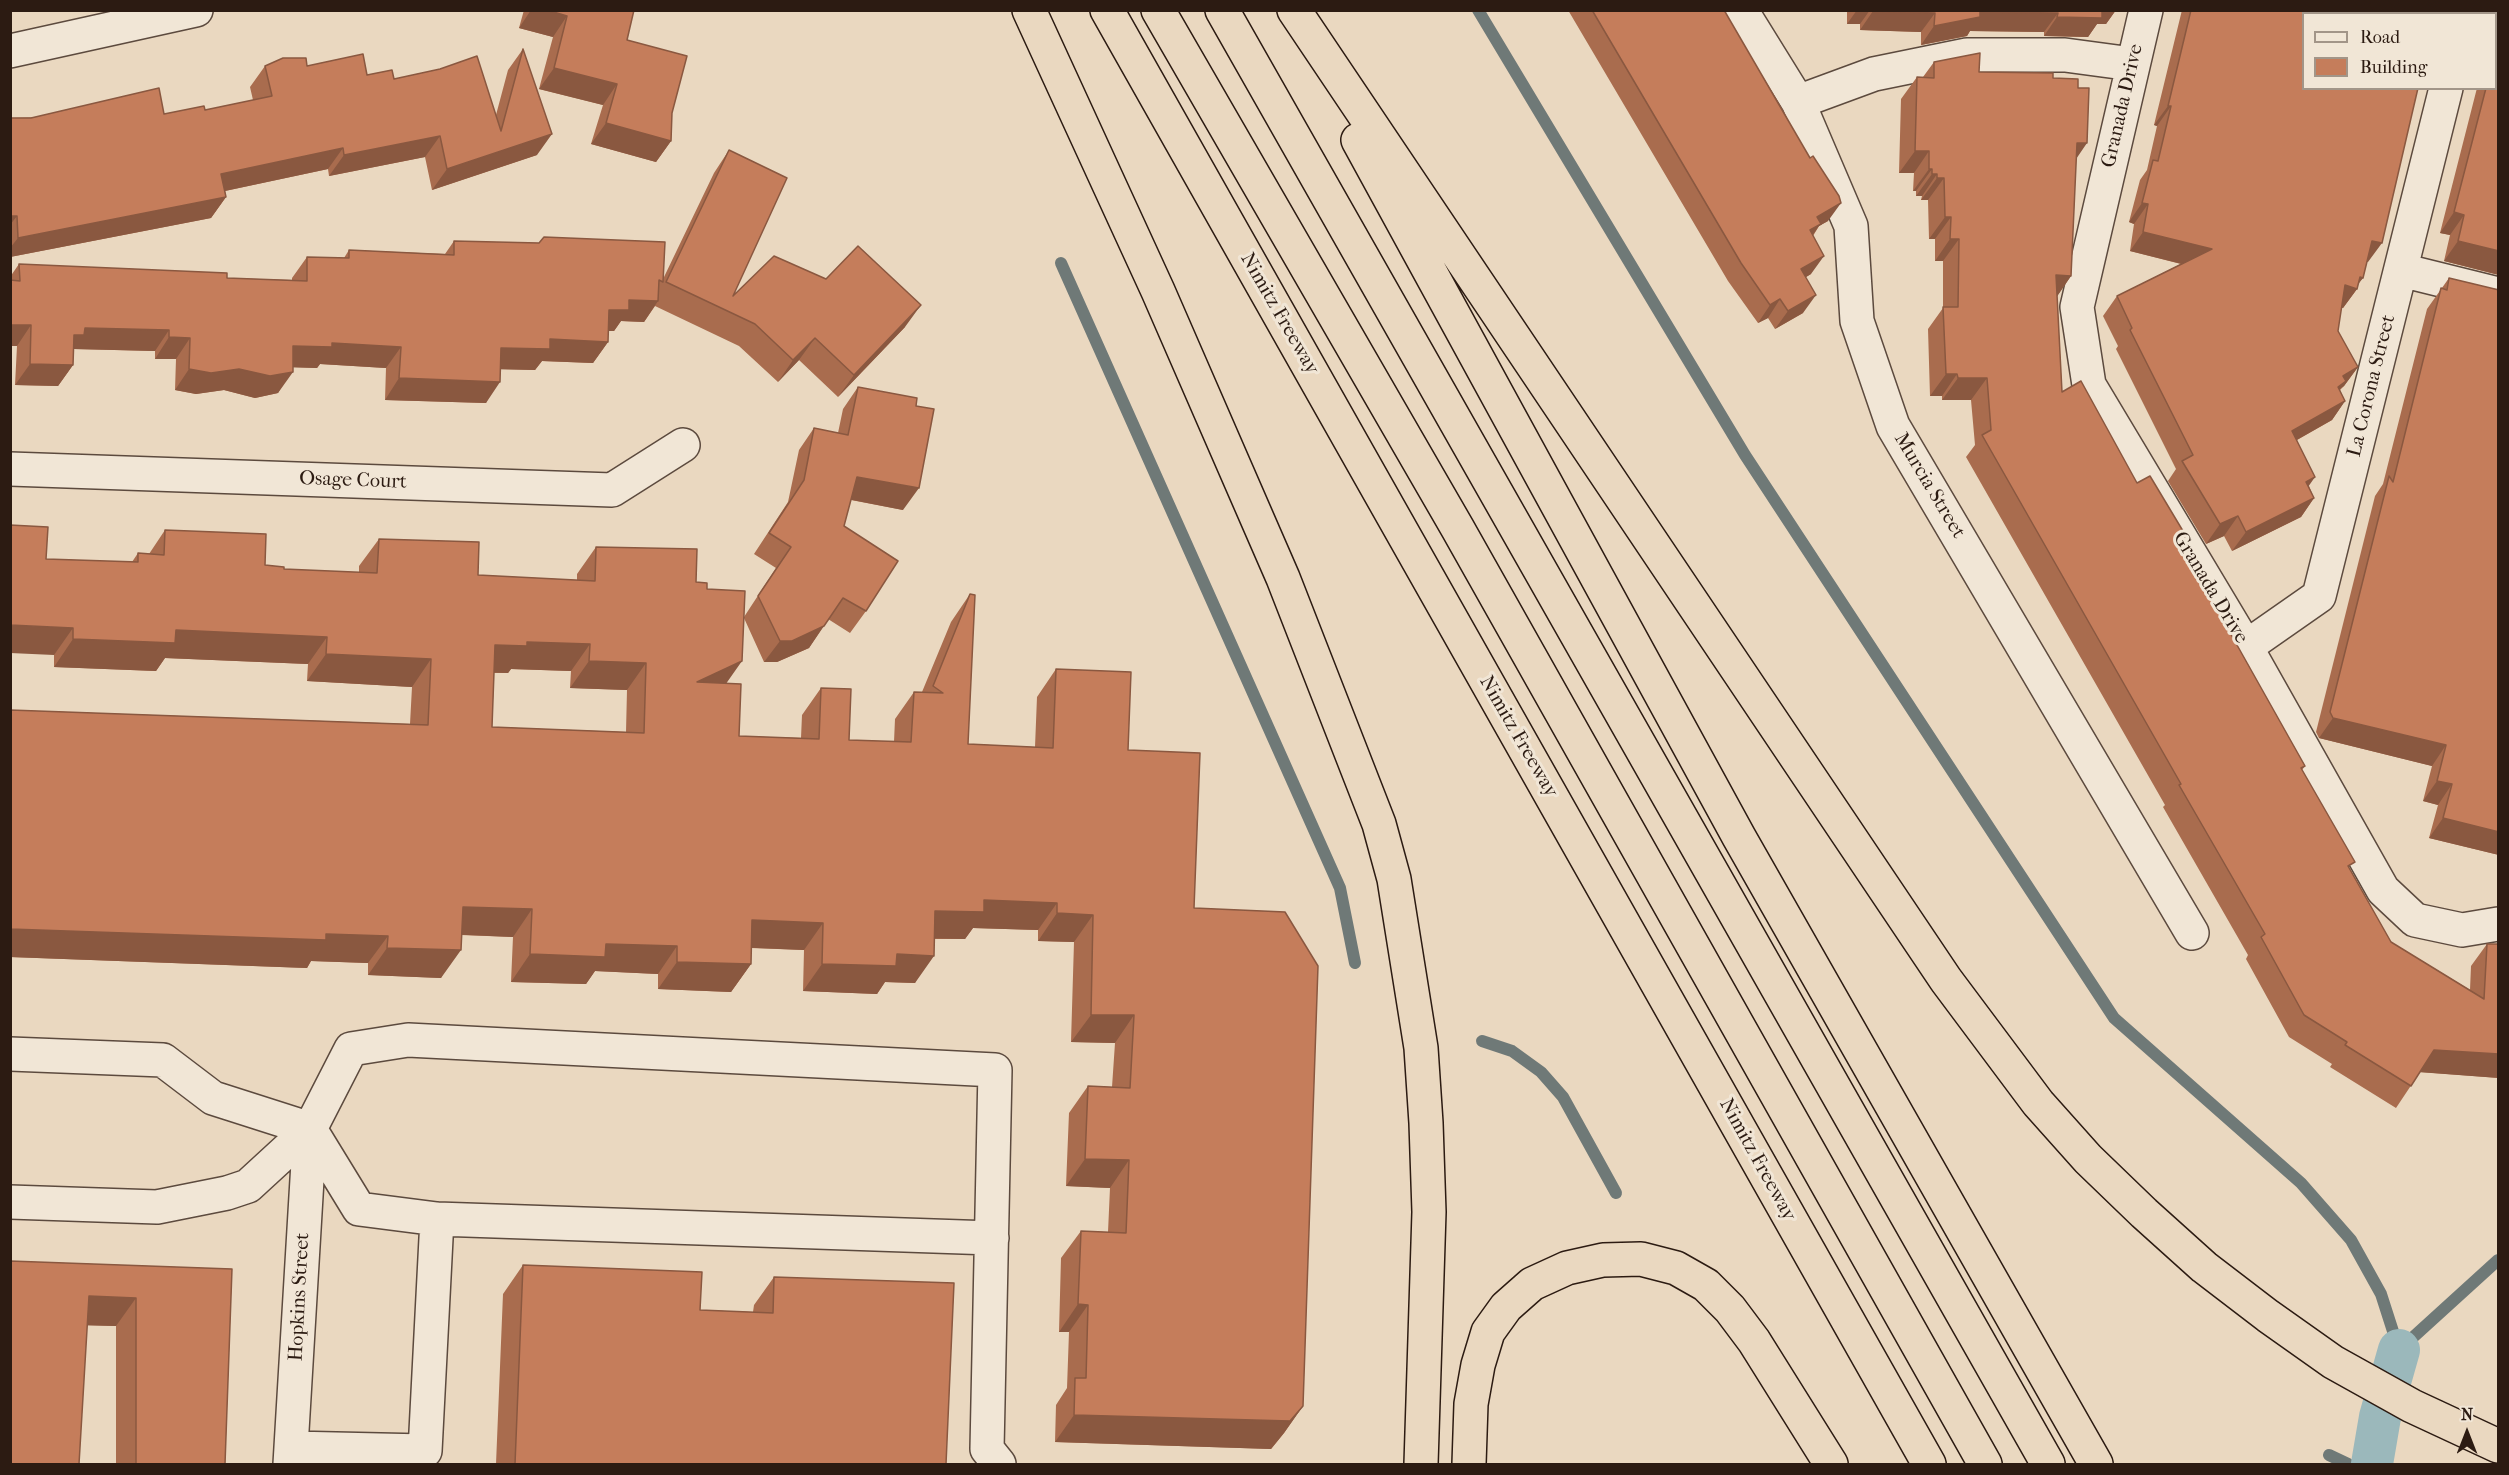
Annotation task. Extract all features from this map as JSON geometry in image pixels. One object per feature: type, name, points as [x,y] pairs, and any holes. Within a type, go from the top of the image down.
[{"type":"highway","points":[[1029,10],[1158,291],[1283,578],[1379,824],[1394,879],[1421,1048],[1429,1212],[1421,1464]]},
{"type":"highway","name":"Nimitz Freeway","points":[[1107,10],[1929,1464]]},
{"type":"highway","points":[[1158,10],[1458,529],[1985,1464]]},
{"type":"highway","points":[[1222,10],[2048,1464]]},
{"type":"highway","points":[[1287,10],[1739,837],[2096,1464]]},
{"type":"highway","points":[[1294,10],[1946,980],[2038,1104],[2088,1159],[2204,1267],[2333,1362],[2412,1407],[2498,1446]]},
{"type":"highway","points":[[1469,1464],[1471,1404],[1478,1365],[1488,1332],[1506,1307],[1532,1284],[1567,1268],[1603,1260],[1641,1259],[1676,1268],[1706,1286],[1730,1309],[1754,1341],[1831,1464]]},
{"type":"highway","points":[[1397,1464],[1422,1403]]},
{"type":"street","points":[[10,51],[196,10]]},
{"type":"street","name":"Murcia Street","points":[[1741,10],[1798,102],[1851,226],[1857,321],[1893,426],[2192,933]]},
{"type":"street","name":"Granada Drive","points":[[2146,10],[2077,307],[2089,385],[2246,647],[2383,890],[2415,920],[2462,930],[2499,924]]},
{"type":"street","points":[[1798,102],[1874,74],[1967,55],[2065,55],[2132,64]]},
{"type":"street","name":"La Corona Street","points":[[2246,647],[2319,596],[2446,90]]},
{"type":"street","points":[[2401,270],[2499,294]]},
{"type":"street","name":"Osage Court","points":[[10,469],[612,490],[683,445]]},
{"type":"street","points":[[10,1202],[157,1207],[227,1193],[248,1185],[310,1129],[351,1049],[408,1040],[995,1070],[987,1449],[999,1464]]},
{"type":"street","points":[[10,1054],[163,1060],[213,1098],[310,1129],[359,1209],[437,1219],[993,1238]]},
{"type":"street","name":"Hopkins Street","points":[[291,1456],[310,1129]]},
{"type":"street","points":[[291,1456],[425,1452],[437,1219]]},
{"type":"building","points":[[547,10],[634,10],[627,40],[687,56],[672,113],[671,141],[606,123],[617,84],[554,68],[567,16]]},
{"type":"building","points":[[1592,10],[1724,10],[1810,158],[1813,156],[1839,196],[1841,203],[1817,217],[1821,224],[1810,230],[1824,256],[1801,269],[1816,295],[1788,311],[1780,299],[1770,305],[1741,263]]},
{"type":"building","points":[[1873,10],[2102,10],[2102,18],[2057,17],[2058,13],[1980,12],[1980,17],[1934,26],[1935,13]]},
{"type":"building","points":[[2191,10],[2440,10],[2440,12],[2302,12],[2302,90],[2418,90],[2382,243],[2372,241],[2363,278],[2360,277],[2357,289],[2345,285],[2338,331],[2358,367],[2343,376],[2346,381],[2338,387],[2345,401],[2292,431],[2315,477],[2306,482],[2314,498],[2246,532],[2238,516],[2220,524],[2182,461],[2193,455],[2130,330],[2132,328],[2117,296],[2212,249],[2143,232],[2148,204],[2142,203],[2153,160],[2158,161],[2171,106],[2168,106]]},
{"type":"building","points":[[2499,42],[2499,251],[2458,241],[2464,215],[2454,212],[2485,90],[2497,90]]},
{"type":"building","points":[[523,49],[552,134],[447,169],[440,136],[344,155],[343,148],[221,174],[226,197],[18,238],[17,216],[10,216],[10,118],[31,118],[159,88],[164,114],[204,106],[205,110],[272,96],[265,66],[283,58],[306,58],[307,66],[363,54],[367,75],[392,70],[394,79],[440,69],[477,56],[501,131]]},
{"type":"building","points":[[1980,53],[1979,72],[2053,73],[2053,78],[2078,79],[2078,88],[2089,88],[2087,143],[2077,143],[2071,276],[2056,275],[2062,392],[2081,381],[2137,483],[2150,476],[2186,536],[2178,540],[2305,766],[2301,768],[2355,862],[2348,866],[2391,942],[2484,999],[2487,944],[2499,944],[2499,1054],[2434,1050],[2411,1086],[2345,1045],[2347,1042],[2304,1015],[2261,937],[2265,934],[1982,435],[1991,430],[1987,378],[1958,378],[1957,374],[1946,374],[1943,307],[1958,307],[1959,239],[1950,239],[1951,217],[1945,217],[1944,178],[1937,178],[1937,174],[1932,174],[1932,169],[1929,169],[1929,151],[1915,151],[1917,77],[1934,78],[1934,62]]},
{"type":"building","points":[[729,150],[787,178],[733,296],[774,256],[826,279],[858,246],[921,305],[854,375],[815,338],[793,360],[755,324],[666,282]]},
{"type":"building","points":[[544,237],[665,242],[663,282],[659,280],[658,301],[629,300],[629,310],[609,310],[608,342],[550,339],[550,349],[501,348],[500,382],[399,378],[401,347],[332,343],[332,347],[293,346],[293,372],[270,376],[239,369],[211,373],[189,369],[190,338],[169,337],[169,330],[85,328],[84,335],[74,335],[73,365],[30,364],[31,325],[10,325],[10,280],[20,281],[19,264],[227,273],[227,278],[307,281],[307,257],[349,258],[349,250],[454,255],[454,241],[539,243]]},
{"type":"building","points":[[2449,278],[2499,290],[2499,832],[2443,818],[2452,784],[2437,781],[2446,745],[2333,718],[2330,712],[2389,476],[2393,482],[2441,288],[2447,290]]},
{"type":"building","points":[[858,387],[917,398],[916,406],[934,409],[919,488],[857,477],[844,526],[898,561],[866,611],[843,598],[824,626],[792,641],[780,641],[758,596],[791,547],[769,533],[804,480],[814,428],[848,435]]},
{"type":"building","points":[[10,525],[48,527],[46,559],[138,562],[138,553],[164,555],[165,530],[266,534],[265,565],[284,567],[284,569],[377,573],[379,539],[479,542],[478,575],[595,581],[596,547],[697,549],[696,582],[707,583],[707,589],[745,591],[742,661],[697,682],[741,684],[739,736],[819,739],[821,688],[851,689],[849,740],[911,742],[914,692],[943,693],[933,686],[970,594],[975,595],[968,744],[1053,748],[1056,669],[1131,672],[1128,750],[1200,753],[1194,908],[1285,912],[1318,966],[1303,1406],[1290,1421],[1074,1415],[1075,1378],[1086,1378],[1088,1305],[1078,1304],[1081,1231],[1126,1233],[1129,1160],[1085,1159],[1088,1086],[1130,1088],[1134,1015],[1091,1015],[1093,915],[1057,913],[1057,903],[984,900],[984,912],[935,911],[934,956],[897,954],[896,966],[822,964],[823,923],[752,920],[751,964],[677,962],[677,946],[606,944],[605,957],[530,954],[532,909],[463,907],[461,950],[387,948],[388,936],[326,934],[326,940],[10,929],[10,710],[428,725],[431,659],[326,654],[327,637],[176,630],[175,643],[73,639],[73,628],[10,625]],"holes":[[[527,642],[590,644],[589,661],[646,663],[644,733],[492,727],[495,645],[527,646]]]},
{"type":"building","points":[[10,1261],[232,1269],[225,1464],[136,1464],[136,1298],[89,1296],[79,1464],[10,1464]]},
{"type":"building","points":[[523,1265],[702,1272],[700,1310],[773,1313],[774,1277],[954,1283],[946,1464],[515,1464]]},
{"type":"waterway","points":[[1478,10],[1745,455],[2114,1018],[2301,1183],[2351,1240],[2381,1294],[2399,1350],[2498,1260]]},
{"type":"waterway","points":[[1061,263],[1340,888],[1355,963]]},
{"type":"waterway","points":[[1482,1041],[1512,1051],[1541,1072],[1563,1097],[1616,1193]]},
{"type":"waterway","points":[[2372,1464],[2380,1417],[2399,1350]]},
{"type":"waterway","points":[[2329,1455],[2348,1464]]}]
